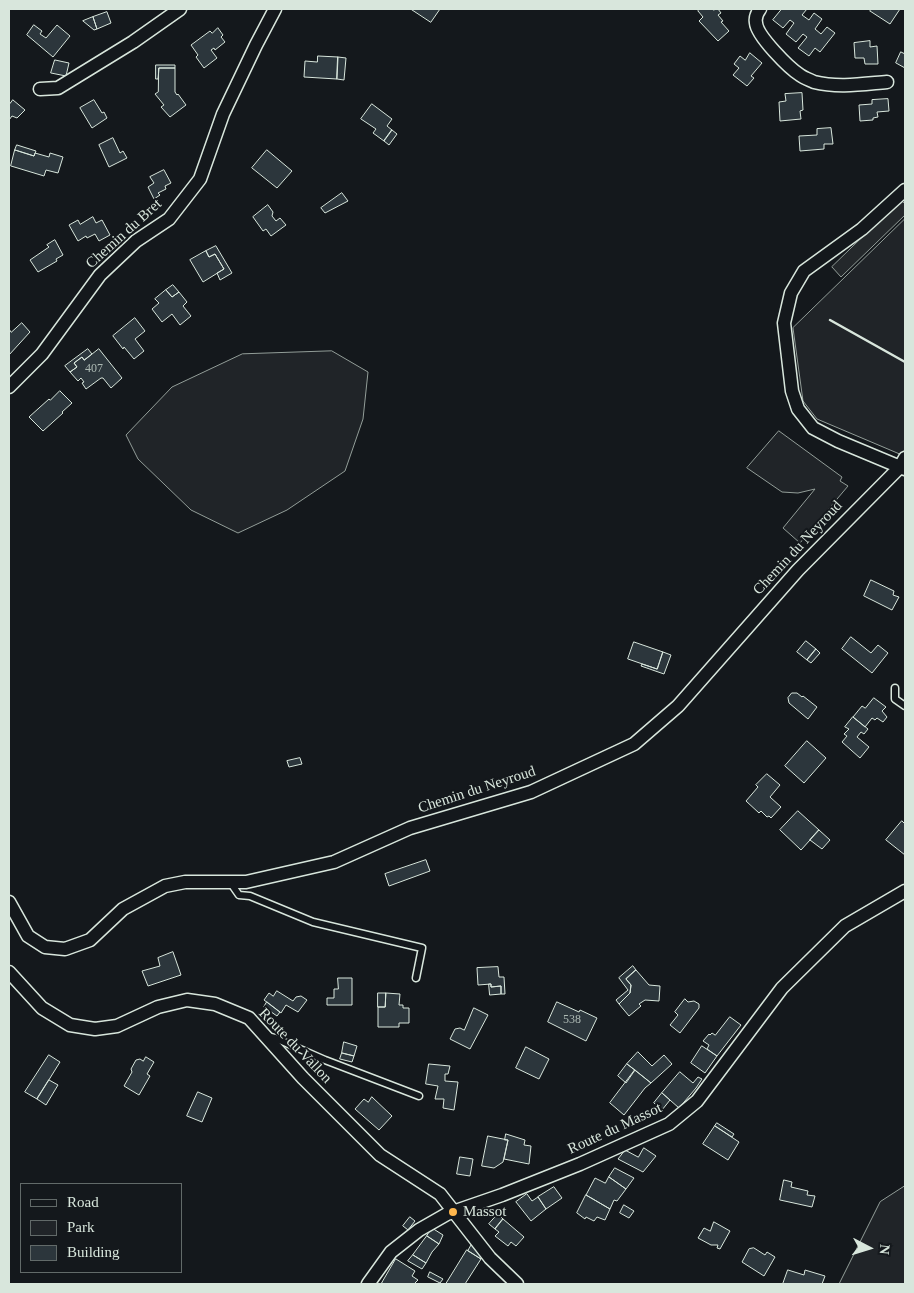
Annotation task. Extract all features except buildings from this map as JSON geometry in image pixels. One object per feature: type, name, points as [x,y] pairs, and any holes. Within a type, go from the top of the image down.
[{"type":"street","points":[[40,89],[58,88],[133,42],[180,9]]},
{"type":"street","name":"Chemin du Bret","points":[[9,387],[42,354],[100,276],[136,241],[169,219],[200,179],[223,114],[275,9]]},
{"type":"street","points":[[760,9],[755,23],[762,37],[801,76],[815,82],[842,86],[887,82]]},
{"type":"street","points":[[904,464],[838,441],[813,428],[798,409],[792,391],[784,323],[791,293],[804,271],[862,229],[905,190]]},
{"type":"street","name":"Chemin du Neyroud","points":[[9,902],[28,936],[45,947],[65,949],[90,940],[123,909],[165,886],[185,882],[246,882],[334,862],[410,828],[531,792],[634,744],[678,706],[798,570],[904,464]]},
{"type":"street","name":"Route du Massot","points":[[368,1284],[391,1252],[419,1230],[453,1212],[580,1164],[669,1124],[696,1101],[782,988],[846,926],[905,891]]},
{"type":"street","name":"Route du Vallon","points":[[9,972],[42,1008],[70,1025],[95,1029],[117,1026],[158,1008],[187,1000],[215,1004],[249,1018],[303,1078],[380,1155],[440,1194],[490,1258],[517,1284]]},
{"type":"lane","points":[[895,688],[895,699],[905,706]]},
{"type":"lane","points":[[230,882],[239,895],[250,896],[313,922],[422,948],[416,978]]},
{"type":"lane","points":[[265,1036],[275,1038],[325,1060],[419,1096]]},
{"type":"green space","points":[[905,219],[905,449],[902,455],[817,419],[803,401],[793,328]]},
{"type":"green space","points":[[332,351],[368,372],[363,419],[345,471],[287,510],[238,533],[191,510],[138,459],[126,435],[172,387],[242,354]]},
{"type":"green space","points":[[779,431],[842,477],[840,481],[848,486],[800,543],[783,528],[815,489],[798,493],[782,492],[747,468]]},
{"type":"green space","points":[[905,1186],[905,1284],[839,1284],[880,1202]]},
{"type":"shaded area","points":[[901,200],[905,204],[905,215],[841,277],[832,267]]},
{"type":"wall","points":[[830,320],[905,362]]},
{"type":"place","name":"Massot","points":[[453,1212]]}]
